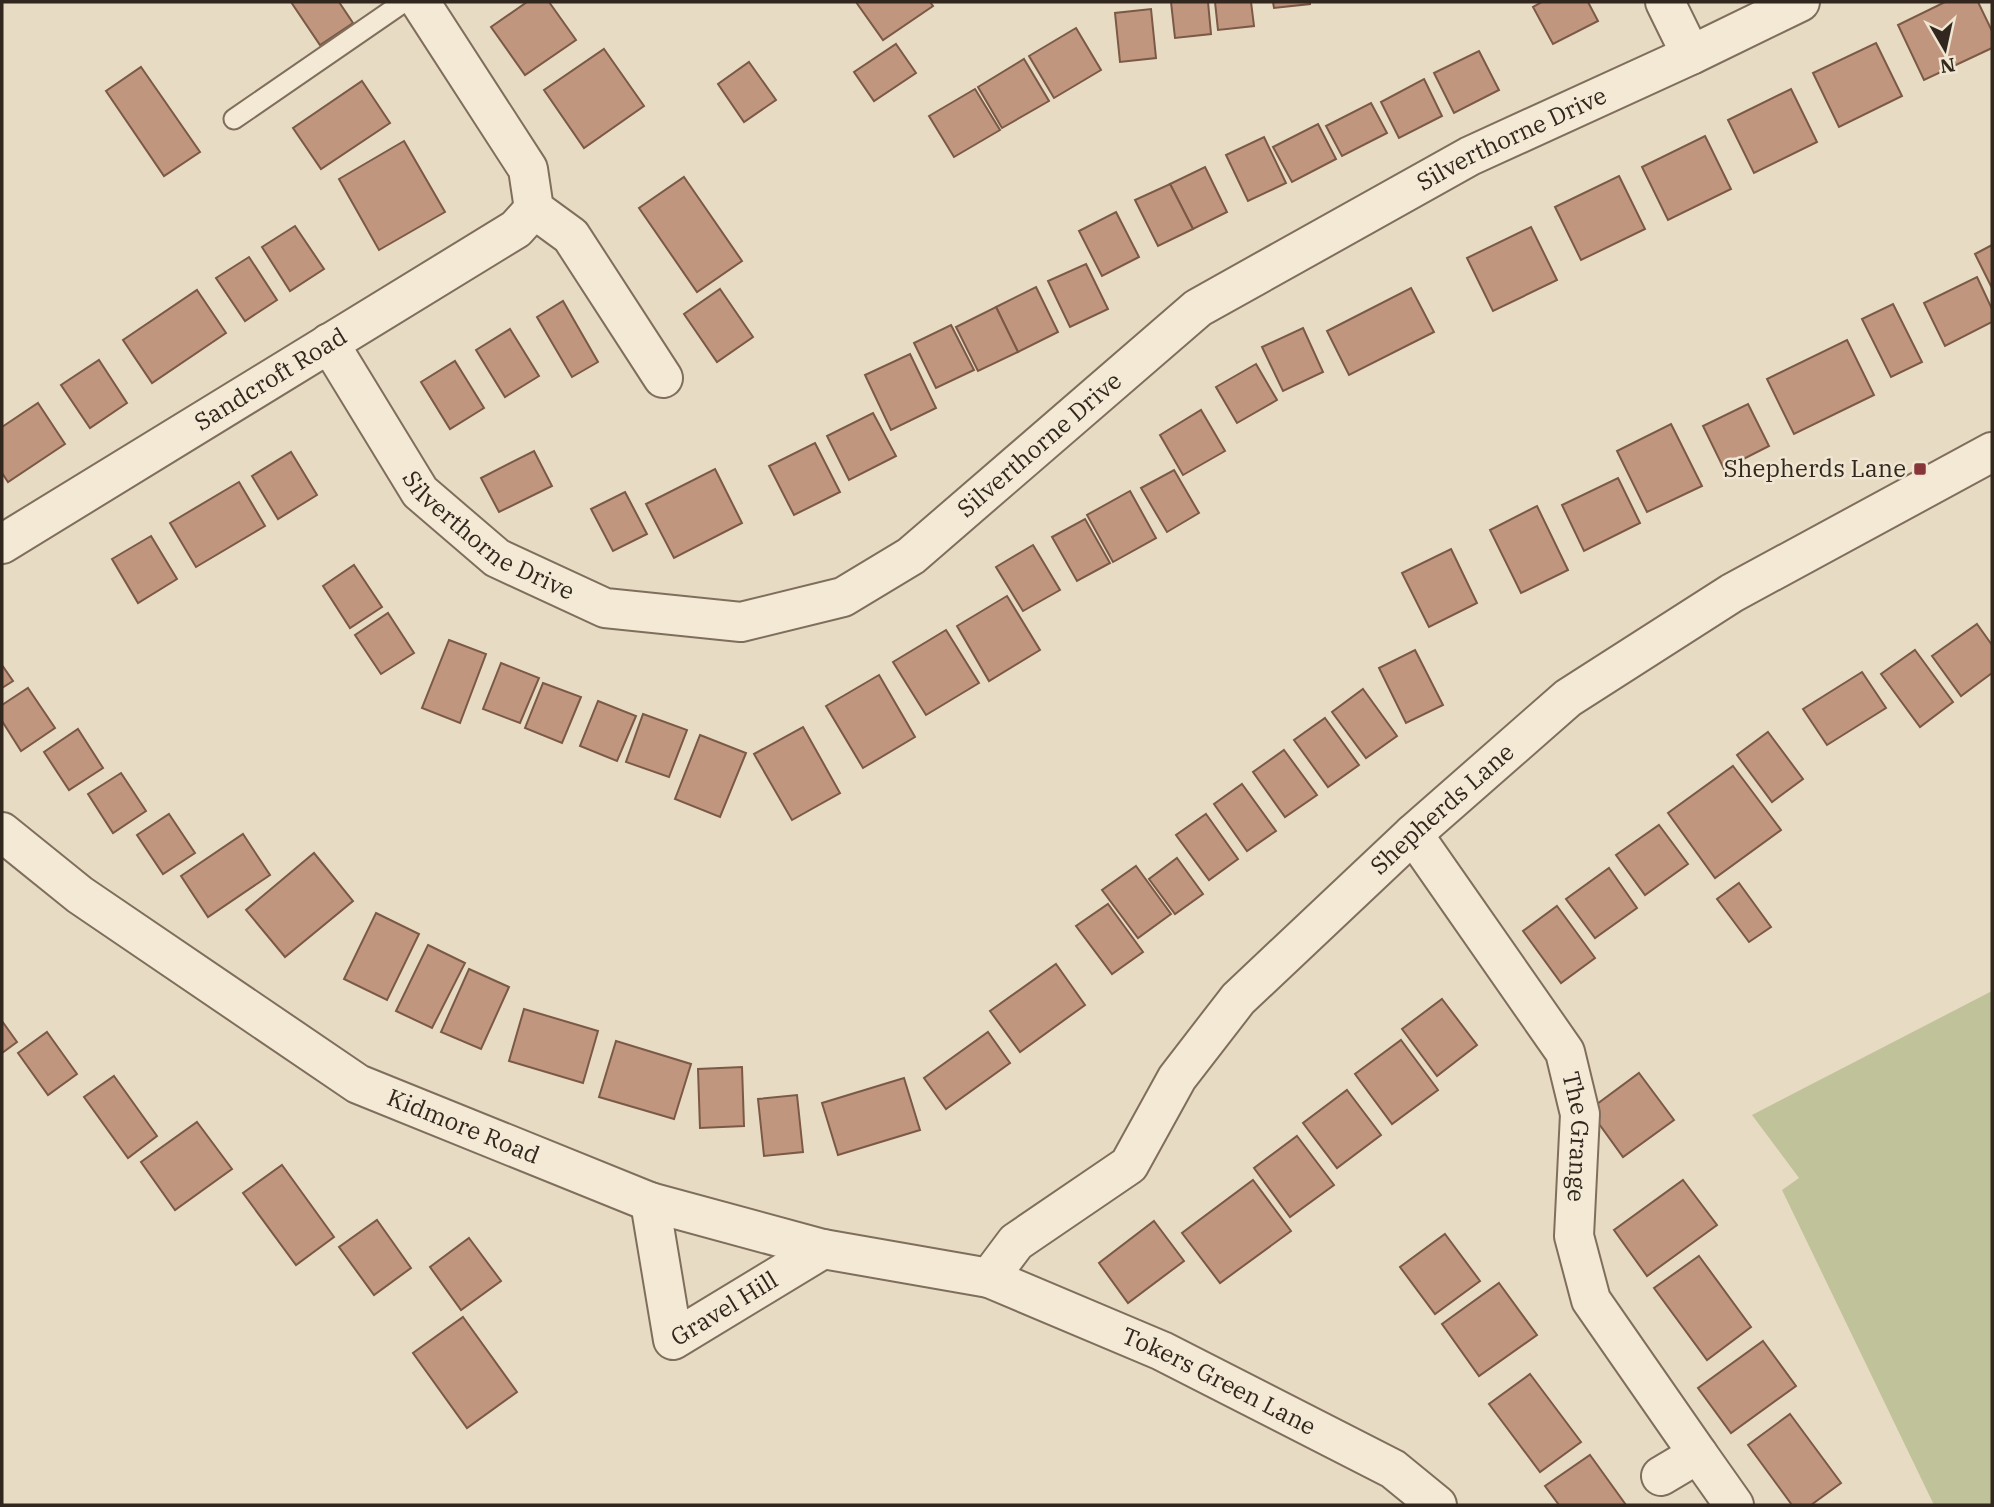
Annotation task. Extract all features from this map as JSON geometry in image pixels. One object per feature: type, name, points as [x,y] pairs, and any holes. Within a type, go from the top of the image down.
[{"type":"street","points":[[420,2],[528,169],[534,209],[571,236],[663,378]]},
{"type":"street","points":[[1665,2],[1691,55]]},
{"type":"street","name":"Silverthorne Drive","points":[[329,343],[420,492],[497,558],[605,608],[741,622],[843,597],[912,556],[1198,308],[1470,156],[1800,2]]},
{"type":"street","name":"Sandcroft Road","points":[[2,544],[516,229],[534,209]]},
{"type":"street","name":"Shepherds Lane","points":[[989,1278],[1016,1242],[1129,1165],[1177,1078],[1238,999],[1413,834],[1568,698],[1732,593],[1992,452]]},
{"type":"street","name":"Kidmore Road","points":[[2,832],[80,895],[358,1084],[649,1202],[823,1249],[989,1278]]},
{"type":"street","name":"The Grange","points":[[1413,834],[1566,1052],[1580,1114],[1574,1236],[1591,1300],[1734,1505]]},
{"type":"street","name":"Gravel Hill","points":[[649,1202],[673,1340],[823,1249]]},
{"type":"street","name":"Tokers Green Lane","points":[[989,1278],[1162,1351],[1393,1469],[1437,1505]]},
{"type":"street","points":[[1661,1476],[1698,1454]]},
{"type":"lane","points":[[234,119],[404,2]]},
{"type":"green space","points":[[1992,991],[1992,1505],[1934,1505],[1782,1190],[1799,1178],[1752,1115]]},
{"type":"building","points":[[291,2],[339,2],[353,23],[320,45]]},
{"type":"building","points":[[527,2],[549,2],[576,40],[525,75],[491,27]]},
{"type":"building","points":[[856,2],[930,2],[933,6],[883,40]]},
{"type":"building","points":[[1171,2],[1208,2],[1211,34],[1175,38]]},
{"type":"building","points":[[1215,2],[1251,2],[1254,26],[1218,30]]},
{"type":"building","points":[[1273,2],[1310,2],[1310,4],[1274,8]]},
{"type":"building","points":[[1542,2],[1588,2],[1598,21],[1553,44],[1533,7]]},
{"type":"building","points":[[1945,2],[1978,2],[1992,31],[1992,48],[1924,80],[1898,25]]},
{"type":"building","points":[[1151,9],[1156,58],[1120,62],[1115,13]]},
{"type":"building","points":[[1076,28],[1101,70],[1054,98],[1029,56]]},
{"type":"building","points":[[1876,43],[1902,96],[1839,127],[1813,73]]},
{"type":"building","points":[[896,44],[916,73],[874,101],[854,72]]},
{"type":"building","points":[[604,49],[644,106],[584,148],[544,90]]},
{"type":"building","points":[[1479,51],[1499,90],[1454,113],[1434,73]]},
{"type":"building","points":[[1024,59],[1049,101],[1002,128],[978,87]]},
{"type":"building","points":[[749,62],[776,100],[744,122],[718,84]]},
{"type":"building","points":[[141,67],[200,152],[164,176],[106,91]]},
{"type":"building","points":[[1424,79],[1442,116],[1399,138],[1381,102]]},
{"type":"building","points":[[362,81],[390,123],[321,169],[293,128]]},
{"type":"building","points":[[975,89],[1000,130],[954,157],[929,116]]},
{"type":"building","points":[[1791,89],[1817,142],[1754,173],[1728,120]]},
{"type":"building","points":[[1371,103],[1387,133],[1342,156],[1326,126]]},
{"type":"building","points":[[1318,124],[1336,159],[1292,182],[1273,147]]},
{"type":"building","points":[[1705,136],[1731,189],[1668,220],[1642,167]]},
{"type":"building","points":[[1264,137],[1286,183],[1248,201],[1226,155]]},
{"type":"building","points":[[404,141],[445,212],[379,250],[339,179]]},
{"type":"building","points":[[1205,167],[1227,212],[1193,229],[1170,184]]},
{"type":"building","points":[[1619,176],[1645,229],[1581,260],[1555,207]]},
{"type":"building","points":[[684,177],[742,261],[697,292],[639,208]]},
{"type":"building","points":[[1170,184],[1193,229],[1158,246],[1135,200]]},
{"type":"building","points":[[1116,212],[1139,257],[1102,276],[1079,231]]},
{"type":"building","points":[[295,226],[324,269],[290,291],[262,247]]},
{"type":"building","points":[[1531,227],[1557,280],[1493,311],[1467,258]]},
{"type":"building","points":[[1992,245],[1992,288],[1975,254]]},
{"type":"building","points":[[249,257],[277,300],[245,321],[216,278]]},
{"type":"building","points":[[1086,264],[1108,309],[1070,327],[1048,281]]},
{"type":"building","points":[[1977,277],[1992,309],[1992,322],[1945,346],[1924,303]]},
{"type":"building","points":[[1036,287],[1058,332],[1018,352],[996,307]]},
{"type":"building","points":[[1411,288],[1434,332],[1349,375],[1327,331]]},
{"type":"building","points":[[720,289],[753,337],[717,362],[684,314]]},
{"type":"building","points":[[197,290],[226,333],[152,383],[123,340]]},
{"type":"building","points":[[563,301],[598,362],[572,377],[537,317]]},
{"type":"building","points":[[1893,304],[1922,362],[1891,377],[1862,319]]},
{"type":"building","points":[[996,307],[1018,352],[978,371],[956,327]]},
{"type":"building","points":[[951,325],[974,370],[936,388],[914,343]]},
{"type":"building","points":[[1303,328],[1323,372],[1283,391],[1262,347]]},
{"type":"building","points":[[510,329],[539,376],[505,397],[476,350]]},
{"type":"building","points":[[1847,340],[1874,395],[1794,434],[1767,379]]},
{"type":"building","points":[[910,354],[936,408],[891,430],[865,375]]},
{"type":"building","points":[[99,360],[127,403],[90,428],[61,385]]},
{"type":"building","points":[[455,361],[484,408],[450,429],[421,382]]},
{"type":"building","points":[[1256,364],[1277,400],[1237,423],[1216,387]]},
{"type":"building","points":[[38,403],[65,444],[8,482],[2,473],[2,427]]},
{"type":"building","points":[[1748,404],[1769,446],[1724,469],[1703,426]]},
{"type":"building","points":[[1201,410],[1225,451],[1183,475],[1160,435]]},
{"type":"building","points":[[873,413],[896,456],[849,480],[827,436]]},
{"type":"building","points":[[1671,424],[1702,486],[1647,512],[1617,451]]},
{"type":"building","points":[[815,443],[840,492],[794,515],[769,466]]},
{"type":"building","points":[[534,451],[552,486],[499,512],[481,478]]},
{"type":"building","points":[[291,452],[317,495],[278,519],[252,476]]},
{"type":"building","points":[[715,469],[742,523],[674,558],[646,504]]},
{"type":"building","points":[[1174,470],[1199,513],[1167,532],[1141,488]]},
{"type":"building","points":[[1618,478],[1640,523],[1584,551],[1562,505]]},
{"type":"building","points":[[239,482],[265,526],[196,567],[170,523]]},
{"type":"building","points":[[1130,491],[1156,538],[1113,562],[1087,515]]},
{"type":"building","points":[[625,492],[647,534],[613,551],[591,509]]},
{"type":"building","points":[[1537,506],[1568,570],[1521,593],[1490,530]]},
{"type":"building","points":[[1085,519],[1110,563],[1077,581],[1052,537]]},
{"type":"building","points":[[151,536],[177,579],[138,603],[112,559]]},
{"type":"building","points":[[1033,545],[1060,590],[1023,611],[996,567]]},
{"type":"building","points":[[1451,549],[1477,603],[1429,627],[1402,573]]},
{"type":"building","points":[[354,565],[382,607],[350,628],[323,586]]},
{"type":"building","points":[[1007,596],[1040,650],[989,681],[957,626]]},
{"type":"building","points":[[388,613],[414,653],[381,674],[355,635]]},
{"type":"building","points":[[1977,624],[1992,645],[1992,673],[1961,696],[1932,656]]},
{"type":"building","points":[[946,630],[979,683],[926,715],[893,662]]},
{"type":"building","points":[[449,640],[486,654],[460,723],[422,708]]},
{"type":"building","points":[[1415,650],[1443,705],[1406,723],[1379,668]]},
{"type":"building","points":[[1915,650],[1953,702],[1920,727],[1881,674]]},
{"type":"building","points":[[501,663],[539,678],[520,723],[483,709]]},
{"type":"building","points":[[2,665],[13,681],[2,688]]},
{"type":"building","points":[[1862,672],[1886,708],[1827,745],[1803,709]]},
{"type":"building","points":[[879,675],[915,737],[863,768],[826,706]]},
{"type":"building","points":[[543,683],[581,697],[562,743],[525,728]]},
{"type":"building","points":[[28,688],[55,728],[21,751],[2,721],[2,705]]},
{"type":"building","points":[[1363,689],[1397,736],[1366,758],[1332,712]]},
{"type":"building","points":[[598,701],[636,716],[617,761],[580,746]]},
{"type":"building","points":[[643,714],[687,730],[669,777],[626,762]]},
{"type":"building","points":[[1325,718],[1359,765],[1328,787],[1294,740]]},
{"type":"building","points":[[803,727],[840,793],[792,820],[754,754]]},
{"type":"building","points":[[78,729],[103,768],[69,790],[44,752]]},
{"type":"building","points":[[1768,732],[1803,779],[1772,802],[1737,755]]},
{"type":"building","points":[[700,735],[746,753],[720,817],[675,799]]},
{"type":"building","points":[[1284,750],[1317,795],[1285,817],[1253,772]]},
{"type":"building","points":[[1733,766],[1781,830],[1715,878],[1668,813]]},
{"type":"building","points":[[121,773],[146,811],[113,833],[88,794]]},
{"type":"building","points":[[1242,784],[1276,831],[1247,851],[1214,804]]},
{"type":"building","points":[[169,814],[195,853],[163,874],[137,835]]},
{"type":"building","points":[[1206,814],[1238,859],[1209,880],[1176,835]]},
{"type":"building","points":[[1659,825],[1688,864],[1645,895],[1616,855]]},
{"type":"building","points":[[243,834],[270,875],[208,917],[181,876]]},
{"type":"building","points":[[314,853],[353,901],[285,957],[246,910]]},
{"type":"building","points":[[1177,858],[1203,894],[1175,914],[1149,879]]},
{"type":"building","points":[[1136,866],[1171,914],[1138,938],[1102,890]]},
{"type":"building","points":[[1609,868],[1637,908],[1595,938],[1566,899]]},
{"type":"building","points":[[1739,883],[1771,927],[1749,942],[1717,899]]},
{"type":"building","points":[[1108,904],[1143,952],[1112,974],[1076,926]]},
{"type":"building","points":[[1557,906],[1595,958],[1561,983],[1523,931]]},
{"type":"building","points":[[376,913],[419,934],[387,1000],[344,979]]},
{"type":"building","points":[[428,945],[465,963],[432,1028],[396,1011]]},
{"type":"building","points":[[1056,964],[1085,1005],[1020,1052],[990,1011]]},
{"type":"building","points":[[469,969],[509,987],[481,1049],[441,1032]]},
{"type":"building","points":[[1442,999],[1477,1045],[1437,1076],[1402,1029]]},
{"type":"building","points":[[524,1009],[598,1031],[583,1083],[509,1061]]},
{"type":"building","points":[[2,1021],[17,1042],[2,1053]]},
{"type":"building","points":[[47,1032],[77,1074],[48,1095],[18,1053]]},
{"type":"building","points":[[988,1032],[1010,1063],[946,1109],[924,1078]]},
{"type":"building","points":[[1401,1040],[1438,1090],[1392,1124],[1355,1074]]},
{"type":"building","points":[[616,1041],[691,1064],[674,1119],[599,1097]]},
{"type":"building","points":[[742,1067],[744,1126],[700,1128],[698,1069]]},
{"type":"building","points":[[1639,1073],[1674,1120],[1623,1157],[1589,1110]]},
{"type":"building","points":[[114,1076],[157,1136],[128,1158],[84,1097]]},
{"type":"building","points":[[904,1078],[920,1130],[838,1155],[822,1103]]},
{"type":"building","points":[[1347,1090],[1381,1135],[1337,1168],[1303,1123]]},
{"type":"building","points":[[797,1095],[803,1152],[764,1156],[758,1099]]},
{"type":"building","points":[[197,1122],[232,1169],[175,1210],[141,1162]]},
{"type":"building","points":[[1297,1136],[1334,1185],[1290,1217],[1254,1168]]},
{"type":"building","points":[[282,1165],[334,1237],[296,1265],[243,1193]]},
{"type":"building","points":[[1253,1180],[1291,1231],[1220,1283],[1182,1233]]},
{"type":"building","points":[[1683,1180],[1717,1225],[1647,1276],[1614,1230]]},
{"type":"building","points":[[377,1220],[411,1268],[374,1295],[339,1247]]},
{"type":"building","points":[[1154,1221],[1184,1261],[1128,1303],[1099,1263]]},
{"type":"building","points":[[1445,1234],[1480,1281],[1435,1314],[1400,1267]]},
{"type":"building","points":[[469,1238],[501,1281],[461,1310],[430,1267]]},
{"type":"building","points":[[1699,1256],[1751,1327],[1707,1360],[1654,1288]]},
{"type":"building","points":[[1499,1283],[1537,1335],[1479,1376],[1442,1324]]},
{"type":"building","points":[[463,1317],[517,1392],[467,1428],[413,1353]]},
{"type":"building","points":[[1763,1341],[1796,1386],[1731,1433],[1698,1388]]},
{"type":"building","points":[[1530,1374],[1581,1442],[1540,1472],[1489,1404]]},
{"type":"building","points":[[1790,1414],[1841,1483],[1811,1505],[1792,1505],[1748,1445]]},
{"type":"building","points":[[1590,1455],[1626,1505],[1559,1505],[1545,1486]]},
{"type":"place","name":"Shepherds Lane","points":[[1920,469]]}]
